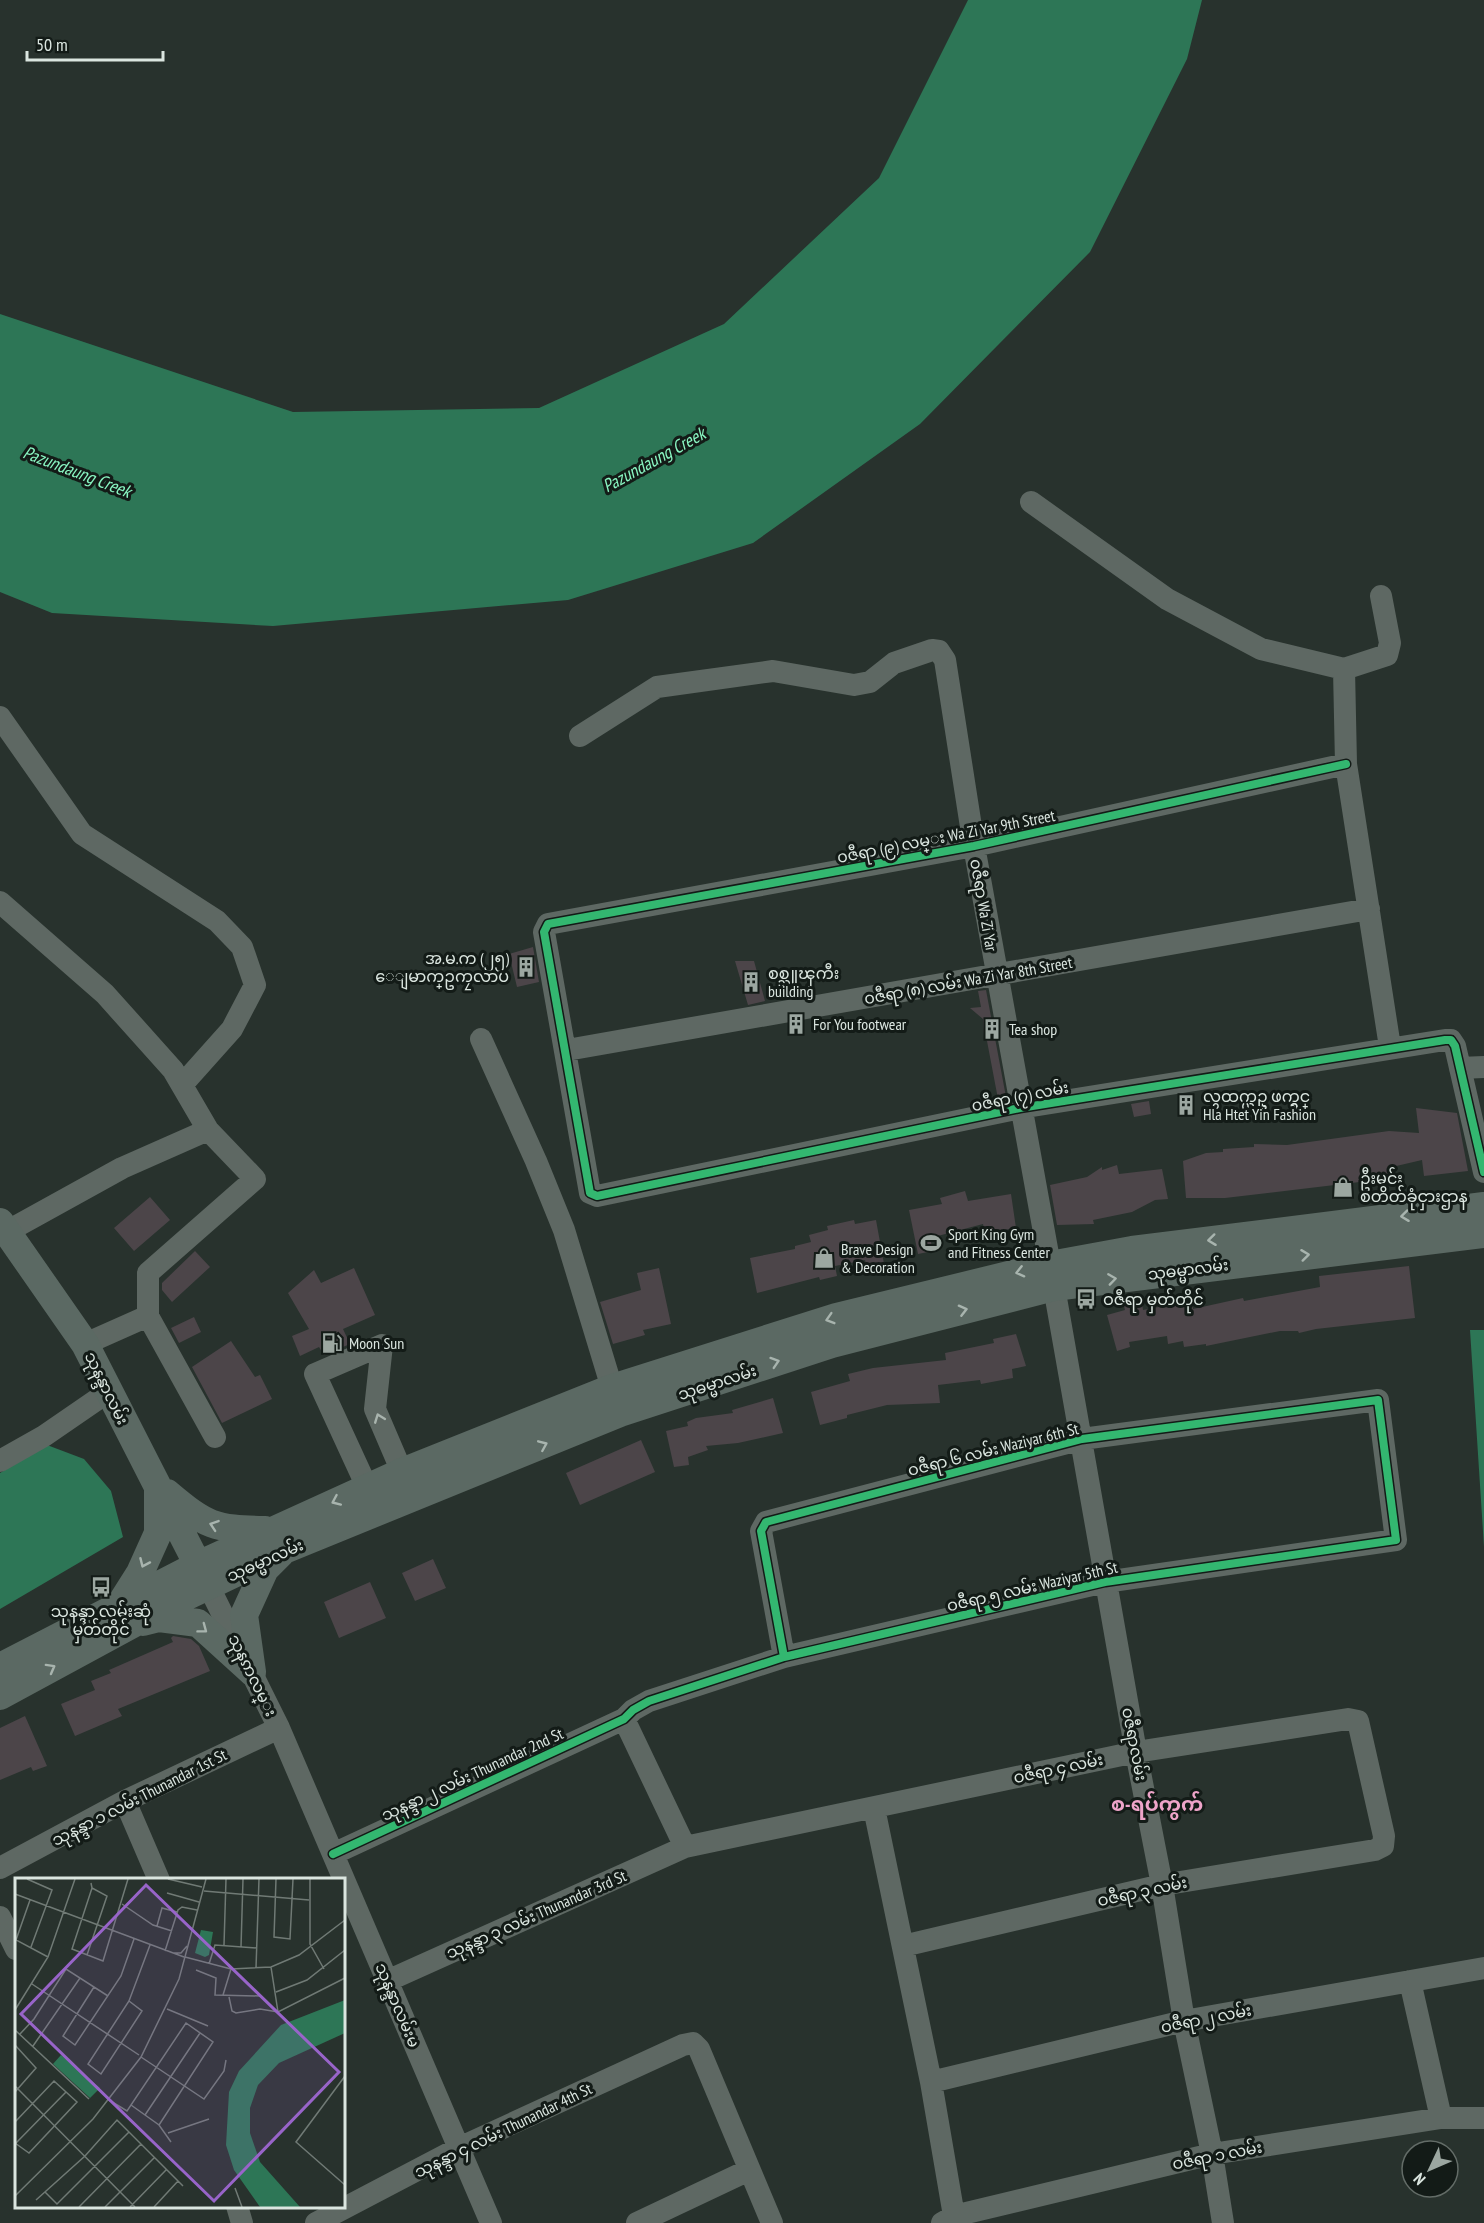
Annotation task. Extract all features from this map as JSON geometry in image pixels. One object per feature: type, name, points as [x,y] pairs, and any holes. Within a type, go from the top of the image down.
[{"type":"main road","name":"သုဓမ္မာလမ်း","points":[[278,1540],[437,1489],[620,1413],[1132,1250],[1484,1206]]},
{"type":"main road","name":"သုနန္ဒာလမ်း","points":[[4,1226],[85,1344],[203,1575]]},
{"type":"main road","name":"သုဓမ္မာလမ်း","points":[[0,1667],[124,1615],[278,1540],[367,1487],[402,1472],[612,1388],[836,1317],[1052,1276],[1484,1234]]},
{"type":"main road","points":[[158,1486],[197,1519],[227,1529],[278,1540],[244,1615],[252,1672]]},
{"type":"main road","points":[[158,1486],[158,1533],[124,1615],[198,1623],[252,1672]]},
{"type":"main road","name":"သုဓမ္မာလမ်း","points":[[0,1696],[124,1615]]},
{"type":"street","points":[[1031,502],[1177,605],[1261,649],[1344,669],[1387,655],[1390,643],[1381,596]]},
{"type":"street","name":"၀ဇီရာ Wa Zi Yar","points":[[579,736],[657,687],[773,671],[854,685],[870,682],[894,663],[932,650],[939,651],[945,660],[974,846],[1052,1276]]},
{"type":"street","points":[[1344,669],[1346,764],[1390,1047]]},
{"type":"street","points":[[0,717],[82,834],[217,921],[242,947],[255,985],[232,1029],[183,1085]]},
{"type":"street","name":"၀ဇီရာ (၉) လမ္း Wa Zi Yar 9th Street","points":[[567,1050],[544,932],[548,924],[974,846],[1346,764]]},
{"type":"street","points":[[0,902],[105,994],[173,1070],[208,1130],[255,1179],[148,1273],[148,1316],[215,1437]]},
{"type":"street","name":"၀ဇီရာ (၈) လမ်း Wa Zi Yar 8th Street","points":[[567,1050],[1369,909]]},
{"type":"street","points":[[481,1040],[536,1161],[564,1230],[612,1388]]},
{"type":"street","name":"၀ဇီရာ (၇) လမ်း","points":[[567,1050],[590,1193],[597,1196],[1020,1108],[1390,1047],[1451,1041],[1460,1068]]},
{"type":"street","points":[[1484,1067],[1460,1068],[1484,1172]]},
{"type":"street","points":[[4,1226],[122,1168],[208,1130]]},
{"type":"street","name":"ဝဇီရာလမ်း","points":[[1052,1276],[1136,1752],[1162,1885],[1184,2021],[1212,2154],[1223,2223]]},
{"type":"street","points":[[85,1344],[148,1316]]},
{"type":"street","points":[[367,1487],[315,1374],[382,1345],[375,1409],[402,1472]]},
{"type":"street","points":[[0,1461],[44,1436],[108,1392]]},
{"type":"street","name":"ဝဇီရာ ၆ လမ်း Waziyar 6th St","points":[[784,1657],[761,1531],[766,1522],[1082,1439],[1378,1400],[1396,1540]]},
{"type":"street","name":"ဝဇီရာ ၅ လမ်း Waziyar 5th St","points":[[624,1719],[633,1710],[649,1701],[784,1657],[1106,1582],[1396,1540]]},
{"type":"street","name":"သုနၵာလမ္း","points":[[203,1575],[279,1728],[304,1786]]},
{"type":"street","points":[[624,1719],[685,1847]]},
{"type":"street","name":"သုနန္ဒာ ၂ လမ်း Thunandar 2nd St","points":[[333,1854],[624,1719]]},
{"type":"street","name":"ဝဇီရာ ၄ လမ်း","points":[[761,1831],[1136,1752],[1347,1719],[1358,1721],[1384,1836],[1383,1846]]},
{"type":"street","name":"သုနန္ဒာ ၁ လမ်း Thunandar 1st St","points":[[0,1868],[125,1801],[279,1728]]},
{"type":"street","name":"သုနန္ဒာလမ်းမ","points":[[304,1786],[343,1878]]},
{"type":"street","points":[[125,1801],[158,1878]]},
{"type":"street","points":[[874,1808],[931,2082],[948,2219]]},
{"type":"street","name":"သုနန္ဒာ ၃ လမ်း Thunandar 3rd St","points":[[387,1981],[685,1847],[761,1831]]},
{"type":"street","name":"ဝဇီရာ ၃ လမ်း","points":[[903,1946],[1162,1885],[1375,1850],[1383,1846]]},
{"type":"street","name":"သုနန္ဒာလမ်းမ","points":[[345,1882],[491,2223]]},
{"type":"street","points":[[0,1917],[15,1947]]},
{"type":"street","name":"ဝဇီရာ ၂ လမ်း","points":[[931,2082],[1184,2021],[1484,1968]]},
{"type":"street","points":[[1410,1982],[1441,2118]]},
{"type":"street","name":"သုနန္ဒာ ၄ လမ်း Thunandar 4th St","points":[[345,2208],[459,2148],[683,2045],[693,2043],[699,2049],[749,2170]]},
{"type":"street","name":"ဝဇီရာ ၁ လမ်း","points":[[948,2219],[1212,2154],[1441,2118],[1484,2118]]},
{"type":"street","points":[[637,2223],[749,2170],[772,2223]]},
{"type":"street","points":[[238,2208],[242,2223]]},
{"type":"street","name":"သုနန္ဒာ ၄ လမ်း Thunandar 4th St","points":[[316,2223],[345,2208]]},
{"type":"water","name":"Pazundaung Creek","points":[[968,0],[1202,0],[1187,59],[1090,252],[920,424],[753,543],[568,600],[273,626],[52,613],[0,592],[0,314],[293,412],[539,408],[724,324],[879,178]]},
{"type":"water","points":[[1470,1330],[1484,1330],[1484,1547]]},
{"type":"water","points":[[47,1445],[84,1459],[111,1491],[123,1537],[0,1609],[0,1473]]},
{"type":"building","name":"အ.မ.က (၂၅) ေျမာက္ဥကၠလာပ","points":[[533,947],[539,982],[517,987],[509,954]]},
{"type":"building","name":"စစ္သူၾကီး building","points":[[735,961],[754,961],[765,1001],[748,1005]]},
{"type":"building","points":[[986,990],[1006,1097],[998,1099],[987,1041],[984,1038],[983,1019],[970,1008],[981,1007],[978,991]]},
{"type":"building","points":[[1149,1101],[1151,1114],[1134,1117],[1131,1104]]},
{"type":"building","points":[[1416,1108],[1457,1113],[1468,1171],[1424,1176],[1422,1160],[1392,1167],[1393,1178],[1225,1198],[1186,1198],[1183,1161],[1206,1153],[1223,1152],[1223,1149],[1254,1147],[1254,1144],[1287,1145],[1389,1131],[1419,1133]]},
{"type":"building","points":[[1117,1165],[1119,1174],[1162,1169],[1168,1199],[1155,1200],[1132,1212],[1093,1220],[1094,1224],[1057,1225],[1050,1185],[1087,1177],[1102,1167],[1102,1170]]},
{"type":"building","points":[[965,1191],[968,1201],[1011,1194],[1016,1228],[985,1233],[983,1224],[930,1238],[933,1251],[918,1254],[909,1210],[942,1204],[940,1198]]},
{"type":"building","points":[[150,1197],[170,1220],[134,1251],[114,1228]]},
{"type":"building","points":[[854,1220],[855,1224],[876,1220],[884,1264],[867,1267],[865,1260],[835,1266],[837,1276],[820,1280],[819,1277],[757,1293],[750,1258],[795,1249],[795,1246],[811,1242],[809,1235],[828,1230],[827,1226]]},
{"type":"building","points":[[195,1251],[210,1267],[172,1302],[162,1290],[162,1283]]},
{"type":"building","points":[[1409,1266],[1415,1318],[1299,1333],[1298,1331],[1280,1331],[1206,1346],[1206,1344],[1184,1347],[1183,1341],[1168,1344],[1167,1336],[1129,1342],[1130,1347],[1117,1351],[1107,1315],[1125,1310],[1124,1306],[1142,1303],[1143,1310],[1174,1304],[1175,1306],[1192,1304],[1193,1309],[1243,1298],[1244,1301],[1320,1287],[1319,1276]]},
{"type":"building","points":[[354,1268],[375,1315],[343,1329],[350,1344],[324,1355],[319,1347],[300,1356],[292,1336],[309,1329],[288,1293],[314,1270],[321,1283]]},
{"type":"building","points":[[659,1268],[671,1324],[643,1330],[645,1335],[613,1344],[600,1302],[641,1290],[637,1273]]},
{"type":"building","points":[[194,1317],[201,1332],[179,1343],[171,1328]]},
{"type":"building","points":[[1016,1334],[1026,1366],[1012,1369],[1013,1378],[981,1384],[980,1380],[938,1385],[940,1403],[887,1405],[847,1415],[847,1418],[820,1425],[811,1392],[850,1381],[848,1374],[873,1368],[946,1360],[945,1353],[994,1343],[993,1339]]},
{"type":"building","points":[[231,1341],[255,1377],[260,1375],[272,1399],[222,1423],[192,1367]]},
{"type":"building","points":[[773,1398],[783,1433],[738,1443],[706,1446],[708,1450],[688,1457],[689,1465],[674,1467],[666,1431],[688,1426],[687,1422],[696,1418],[733,1413],[732,1410]]},
{"type":"building","points":[[641,1440],[655,1472],[580,1505],[566,1473]]},
{"type":"building","points":[[433,1559],[446,1588],[415,1601],[402,1573]]},
{"type":"building","points":[[370,1582],[386,1618],[339,1638],[324,1602]]},
{"type":"building","points":[[173,1636],[191,1639],[199,1646],[210,1671],[118,1709],[122,1716],[75,1736],[61,1704],[95,1690],[91,1681],[111,1673],[109,1670],[173,1642],[171,1638]]},
{"type":"building","points":[[25,1716],[47,1766],[33,1771],[31,1767],[0,1780],[0,1728]]},
{"type":"cycle path","points":[[1346,764],[974,846],[548,924],[544,932],[590,1193],[597,1196],[1020,1108],[1445,1040],[1451,1040],[1455,1046],[1484,1172]]},
{"type":"cycle path","points":[[333,1854],[624,1719],[633,1710],[649,1701],[784,1657],[1105,1582],[1396,1540],[1378,1400],[1082,1439],[766,1522],[761,1531],[784,1657]]},
{"type":"place","name":"အ.မ.က (၂၅) ေျမာက္ဥကၠလာပ","points":[[526,967]]},
{"type":"place","name":"စစ္သူၾကီး building","points":[[751,982]]},
{"type":"place","name":"For You footwear","points":[[796,1024]]},
{"type":"place","name":"Tea shop","points":[[992,1029]]},
{"type":"place","name":"လွထက္ယဥ္ ဖက္ရွင္ Hla Htet Yin Fashion","points":[[1186,1105]]},
{"type":"place","name":"ဦးမင်း စတိတ်ခုံငှားဌာန","points":[[1343,1187]]},
{"type":"place","name":"Sport King Gym and Fitness Center","points":[[931,1243]]},
{"type":"place","name":"Brave Design & Decoration","points":[[824,1258]]},
{"type":"place","name":"ဝဇီရာ မှတ်တိုင်","points":[[1086,1299]]},
{"type":"place","name":"Moon Sun","points":[[332,1343]]},
{"type":"place","name":"သုနန္ဒာ လမ်းဆုံ မှတ်တိုင်","points":[[101,1587]]},
{"type":"district","name":"စ-ရပ်ကွက်","points":[[1157,1804]]}]
